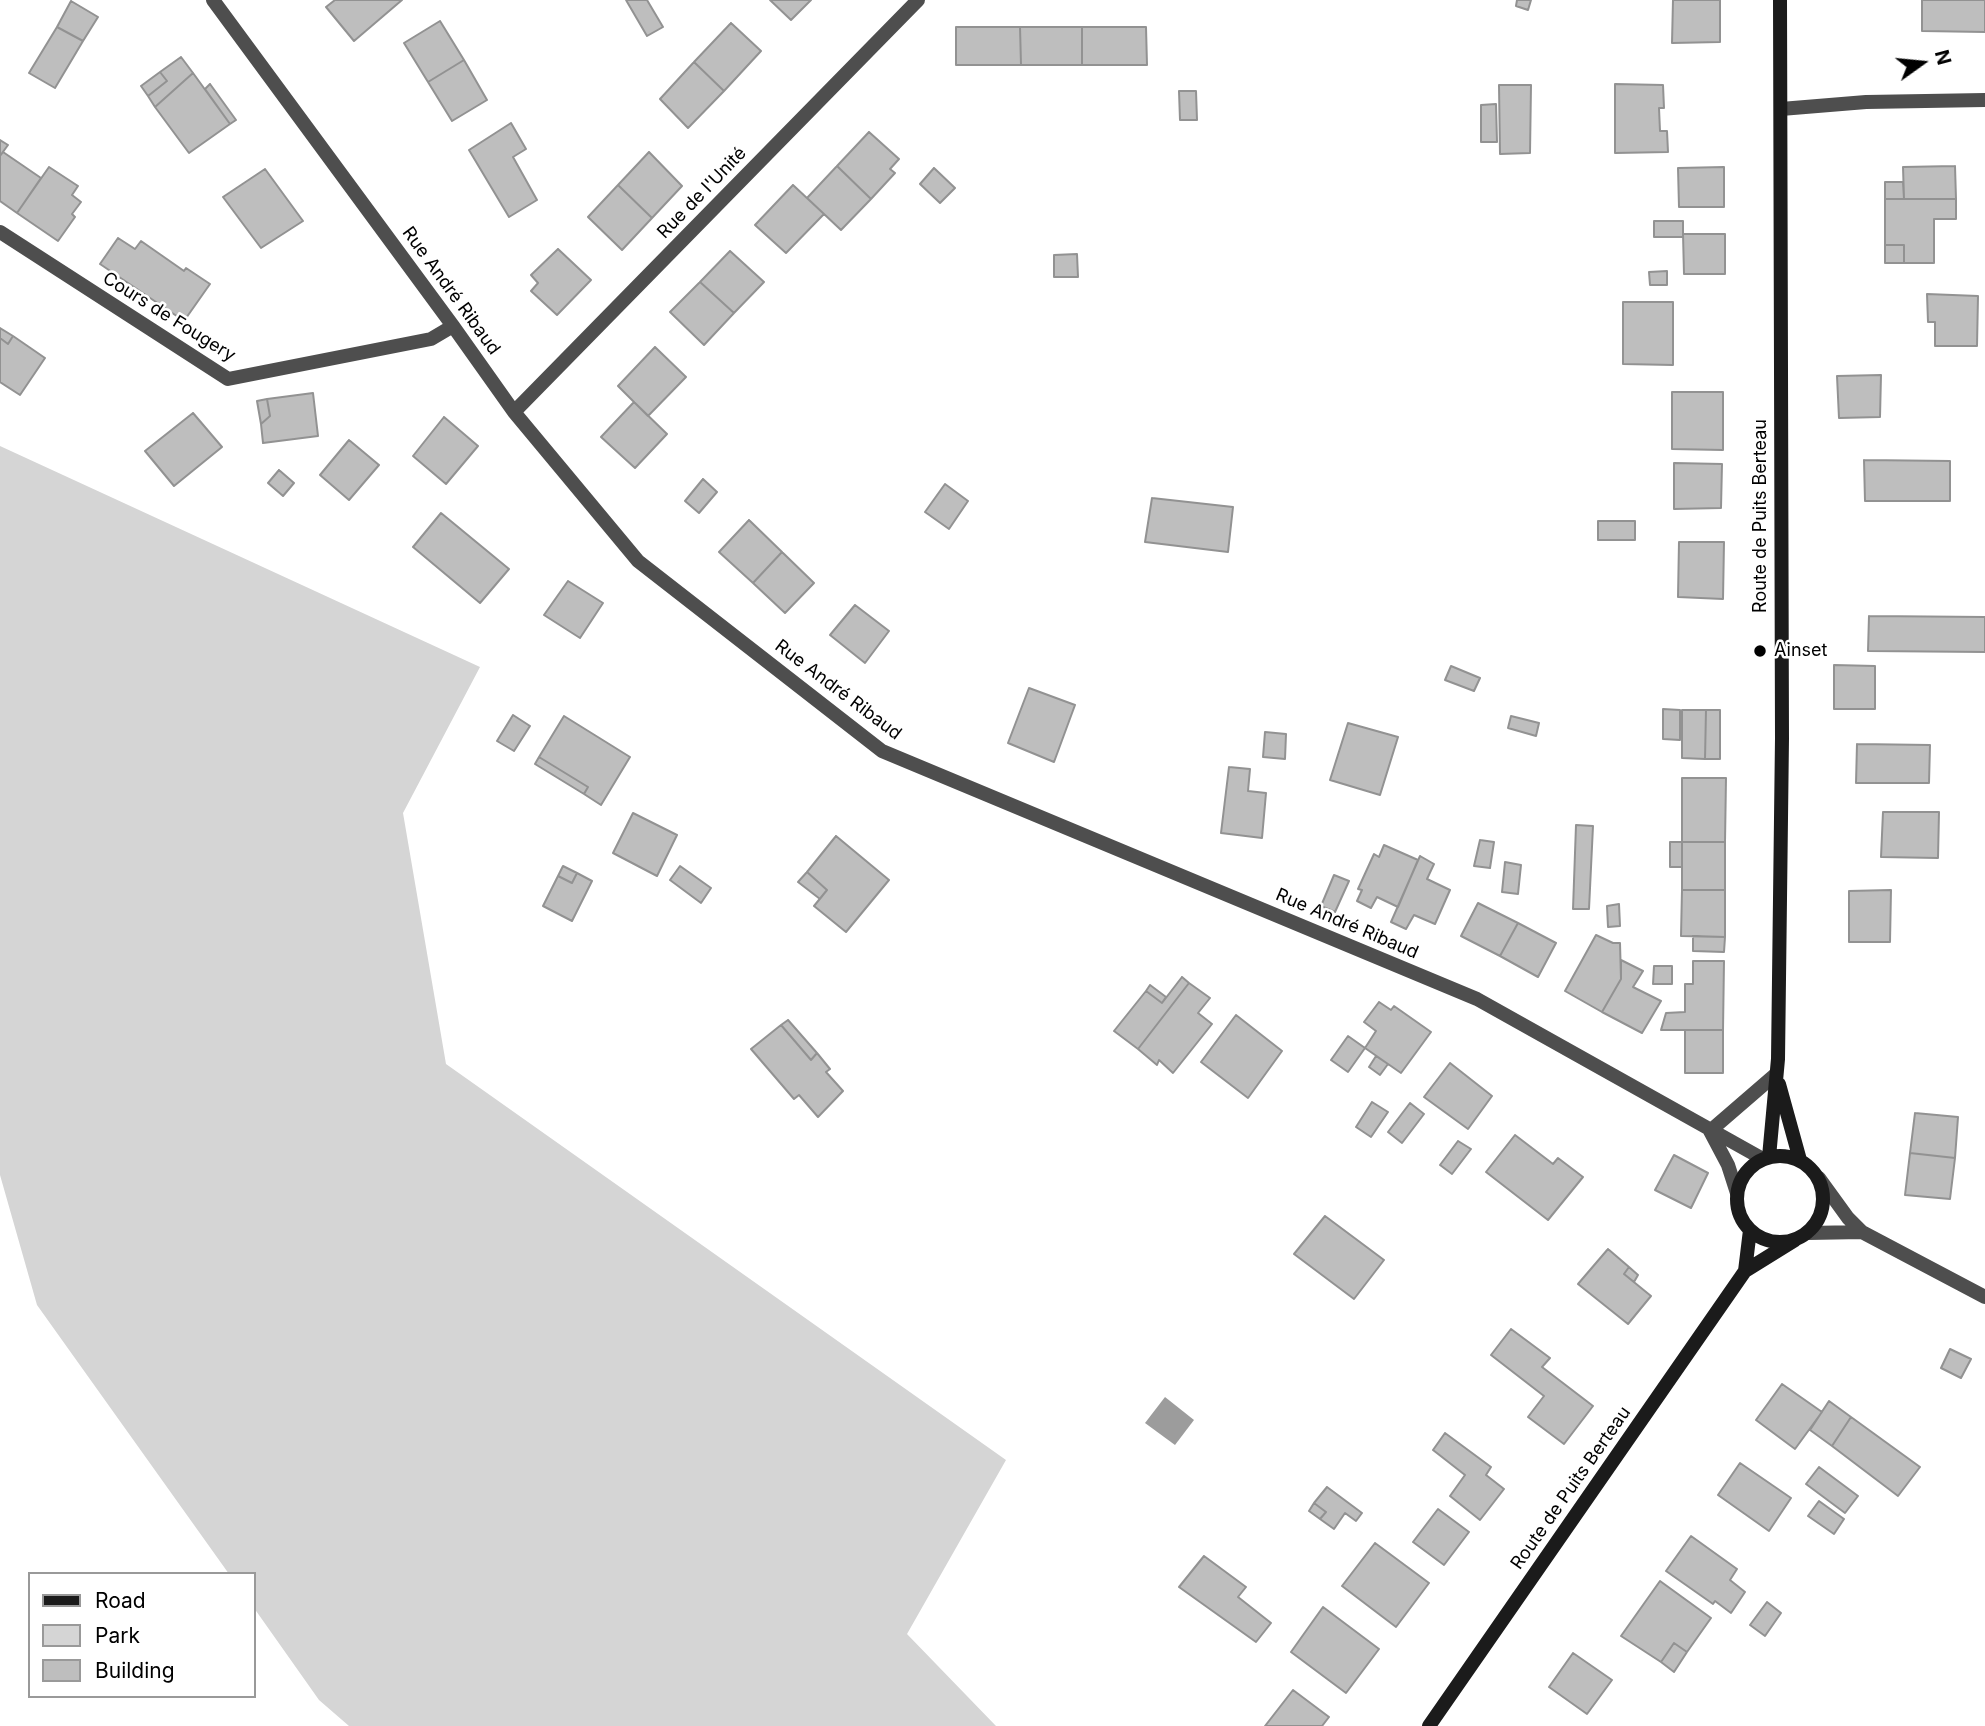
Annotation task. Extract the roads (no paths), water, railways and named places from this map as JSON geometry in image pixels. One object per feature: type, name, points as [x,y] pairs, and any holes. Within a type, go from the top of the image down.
[{"type":"street","name":"Rue André Ribaud","points":[[213,0],[514,412],[638,561],[882,751],[1477,999],[1710,1131],[1766,1158]]},
{"type":"street","name":"Rue de l'Unité","points":[[514,412],[918,0]]},
{"type":"street","name":"Route de Puits Berteau","points":[[1766,1158],[1778,1059],[1782,738],[1780,0]]},
{"type":"street","points":[[1781,108],[1866,102],[1985,100]]},
{"type":"street","name":"Cours de Fougery","points":[[0,232],[228,379],[430,339],[453,326]]},
{"type":"street","name":"Route de Puits Berteau","points":[[1776,1074],[1800,1160]]},
{"type":"street","points":[[1776,1074],[1710,1131],[1728,1165],[1742,1220],[1751,1230],[1772,1242],[1801,1236],[1862,1232]]},
{"type":"street","points":[[1737,1193],[1742,1179],[1751,1167],[1766,1158],[1788,1156],[1800,1160],[1811,1168],[1848,1218],[1862,1232],[1985,1297]]},
{"type":"street","points":[[1801,1236],[1817,1222],[1823,1208],[1824,1193],[1819,1178]]},
{"type":"street","name":"Route de Puits Berteau","points":[[1745,1271],[1751,1230]]},
{"type":"street","name":"Route de Puits Berteau","points":[[1429,1726],[1745,1271],[1801,1236]]},
{"type":"place","name":"Ainset","points":[[1760,651]]}]
